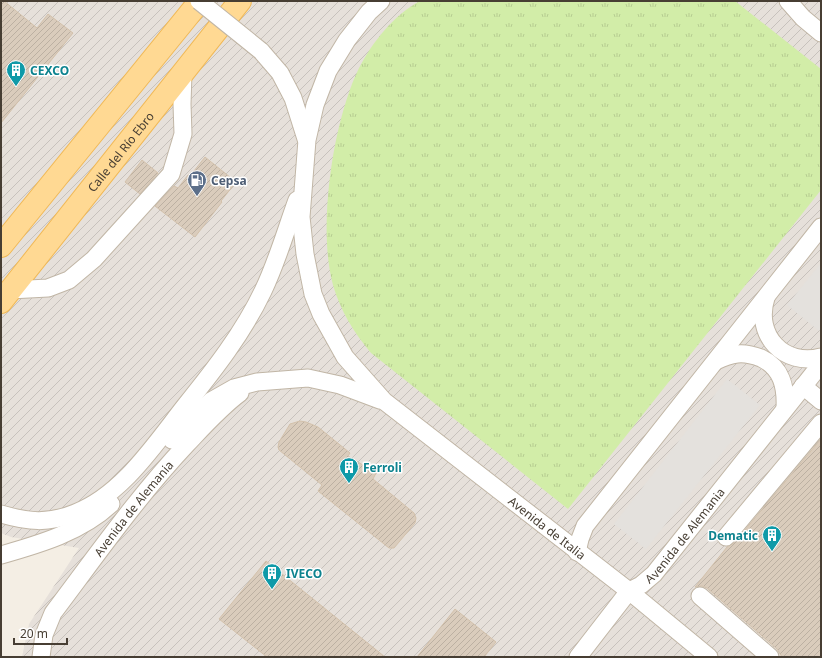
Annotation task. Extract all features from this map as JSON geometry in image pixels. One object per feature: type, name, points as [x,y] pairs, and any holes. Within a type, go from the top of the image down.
[{"type":"main road","points":[[1,246],[199,1]]},
{"type":"main road","name":"Calle del Río Ebro","points":[[4,299],[240,1]]},
{"type":"main road","points":[[1,232],[88,138]]},
{"type":"street","points":[[199,1],[261,51],[280,73],[293,98],[306,140]]},
{"type":"street","points":[[381,1],[369,12],[347,40],[328,71],[315,104],[306,140],[301,217],[305,254],[314,294],[321,314],[345,356],[384,401]]},
{"type":"street","points":[[777,1],[803,18],[821,33]]},
{"type":"street","points":[[788,1],[803,18]]},
{"type":"street","points":[[4,299],[48,288],[69,280],[94,259],[171,174],[183,134],[183,74]]},
{"type":"street","points":[[1,514],[21,520],[40,520],[58,518],[76,513],[105,496],[128,476],[209,376],[246,325],[278,256],[303,183]]},
{"type":"street","points":[[577,552],[580,539],[586,526],[821,227]]},
{"type":"street","points":[[766,296],[763,307],[765,330],[774,343],[783,351],[796,356],[811,358],[821,357]]},
{"type":"street","points":[[716,361],[730,356],[746,354],[768,362],[777,371],[782,379],[786,398],[786,408]]},
{"type":"street","name":"Avenida de Alemania","points":[[578,657],[629,591],[641,585],[654,574],[821,364]]},
{"type":"street","points":[[1,555],[46,542],[80,526],[108,506],[133,483],[186,424],[211,401],[234,388],[257,382],[308,378],[340,385],[384,401]]},
{"type":"street","name":"Avenida de Alemania","points":[[41,657],[44,635],[52,613],[161,472],[230,400],[257,382]]},
{"type":"street","points":[[803,386],[821,401]]},
{"type":"street","name":"Avenida de Italia","points":[[384,401],[629,591],[709,657]]},
{"type":"street","points":[[726,537],[821,423]]},
{"type":"street","points":[[700,596],[770,657]]},
{"type":"shaded area","points":[[1,1],[821,1],[821,657],[22,657],[29,624],[79,548],[11,537],[1,533]]},
{"type":"shaded area","points":[[821,263],[821,328],[819,331],[787,305]]},
{"type":"shaded area","points":[[727,379],[760,405],[646,549],[614,524]]},
{"type":"green space","points":[[420,1],[735,1],[821,69],[821,190],[568,509],[371,353],[348,321],[333,285],[328,261],[327,205],[335,145],[342,116],[359,68],[371,48],[393,21]]},
{"type":"building","name":"CEXCO","points":[[1,1],[4,1],[37,28],[48,14],[73,33],[1,123]]},
{"type":"building","points":[[205,157],[236,182],[195,237],[155,206],[174,186],[178,188]]},
{"type":"building","points":[[142,160],[158,173],[140,194],[125,182]]},
{"type":"building","name":"Ferroli","points":[[300,421],[318,427],[350,453],[348,456],[376,473],[373,479],[414,513],[416,518],[415,523],[394,548],[389,548],[318,491],[322,485],[279,450],[279,442],[290,424]]},
{"type":"building","name":"Dematic","points":[[821,439],[821,657],[782,657],[777,649],[707,588],[702,586],[695,587],[727,547],[734,543]]},
{"type":"building","name":"IVECO","points":[[266,561],[385,657],[267,657],[219,619]]},
{"type":"building","points":[[455,609],[496,642],[484,657],[417,657]]},
{"type":"place","name":"CEXCO","points":[[16,87]]},
{"type":"place","name":"Cepsa","points":[[197,197]]},
{"type":"place","name":"Ferroli","points":[[349,484]]},
{"type":"place","name":"Dematic","points":[[772,552]]},
{"type":"place","name":"IVECO","points":[[272,590]]}]
